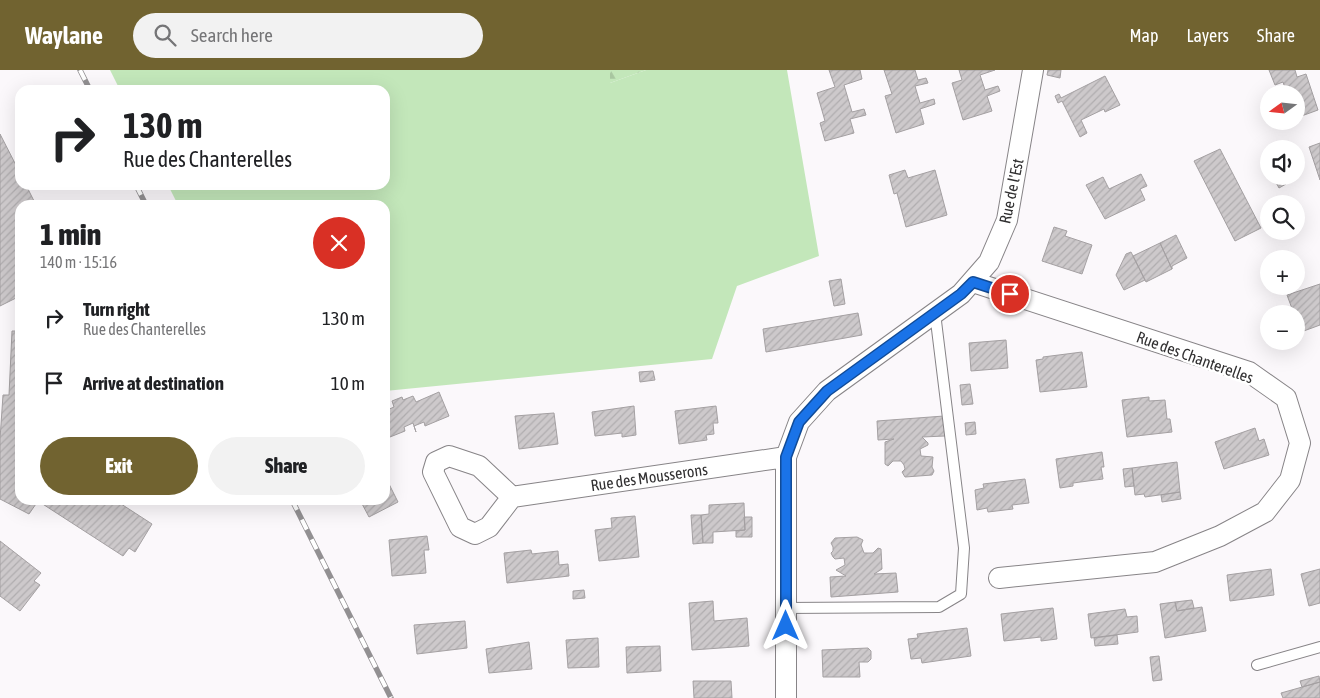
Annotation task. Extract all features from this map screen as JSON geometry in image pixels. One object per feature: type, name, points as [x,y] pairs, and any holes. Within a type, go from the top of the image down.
[{"type":"street","name":"Rue de l'Est","points":[[786,698],[786,457],[799,422],[827,391],[961,294],[989,262],[1007,220],[1032,70]]},
{"type":"street","name":"Rue des Chanterelles","points":[[973,282],[1248,372],[1286,398],[1300,443],[1290,480],[1265,512],[1220,536],[1155,562],[999,578]]},
{"type":"street","name":"Rue des Mousserons","points":[[512,497],[786,457]]},
{"type":"lane","points":[[785,608],[939,607],[961,594],[964,548],[935,313]]},
{"type":"lane","points":[[1257,665],[1320,647]]},
{"type":"green space","points":[[110,70],[610,70],[610,83],[646,70],[787,70],[819,256],[737,286],[712,359],[390,391],[390,200],[176,200],[170,190],[390,190],[390,85],[118,85]]},
{"type":"green space","points":[[610,70],[646,70],[610,83]]},
{"type":"building","points":[[829,70],[860,70],[862,79],[844,85],[852,112],[864,109],[866,115],[850,119],[854,133],[825,141],[820,123],[825,121],[817,93],[835,87]]},
{"type":"building","points":[[884,70],[915,70],[918,80],[926,78],[928,83],[915,86],[920,103],[934,99],[935,104],[920,109],[924,124],[896,133],[885,96],[892,94]]},
{"type":"building","points":[[959,70],[995,70],[980,75],[985,90],[998,86],[1000,91],[987,96],[992,111],[963,120],[952,83],[962,80]]},
{"type":"building","points":[[1048,70],[1061,70],[1060,78],[1047,75]]},
{"type":"building","points":[[1269,70],[1295,70],[1297,77],[1306,74],[1318,110],[1305,115],[1305,85],[1284,85],[1283,82],[1275,85]]},
{"type":"building","points":[[1105,76],[1120,105],[1105,112],[1104,109],[1081,120],[1087,133],[1080,137],[1062,101],[1058,103],[1055,96],[1059,94],[1061,98]]},
{"type":"building","points":[[0,134],[15,163],[15,190],[28,190],[34,200],[15,200],[15,298],[0,306]]},
{"type":"building","points":[[1320,143],[1320,180],[1309,147]]},
{"type":"building","points":[[1220,149],[1260,228],[1235,241],[1194,161]]},
{"type":"building","points":[[905,170],[908,178],[935,170],[947,215],[906,227],[897,193],[894,194],[889,175]]},
{"type":"building","points":[[1141,174],[1147,186],[1140,189],[1145,200],[1105,219],[1086,185],[1103,177],[1109,189]]},
{"type":"building","points":[[1054,227],[1067,231],[1065,236],[1092,245],[1082,274],[1042,261]]},
{"type":"building","points":[[1176,235],[1187,258],[1172,266],[1172,269],[1160,243]]},
{"type":"building","points":[[1160,243],[1172,269],[1146,282],[1133,256]]},
{"type":"building","points":[[1131,252],[1145,280],[1124,290],[1116,275],[1126,254]]},
{"type":"building","points":[[841,279],[845,304],[834,306],[829,281]]},
{"type":"building","points":[[1320,284],[1320,325],[1305,331],[1305,305],[1291,305],[1287,295],[1305,295],[1305,289]]},
{"type":"building","points":[[858,313],[862,335],[766,352],[763,329]]},
{"type":"building","points":[[12,331],[15,331],[15,505],[35,505],[29,514],[0,499],[0,439],[3,395],[9,395]]},
{"type":"building","points":[[1006,340],[1008,368],[971,371],[969,343]]},
{"type":"building","points":[[1082,352],[1087,387],[1040,392],[1036,360],[1043,359],[1043,357]]},
{"type":"building","points":[[653,371],[655,380],[640,382],[639,372]]},
{"type":"building","points":[[970,384],[973,404],[962,405],[960,385]]},
{"type":"building","points":[[439,392],[449,416],[425,426],[424,422],[414,426],[413,423],[404,427],[405,431],[390,437],[390,409],[394,407],[392,401],[402,397],[403,400],[413,396],[416,402]]},
{"type":"building","points":[[1149,397],[1149,401],[1165,400],[1167,419],[1170,419],[1172,432],[1127,437],[1122,400]]},
{"type":"building","points":[[634,406],[636,435],[622,437],[622,433],[595,436],[592,412]]},
{"type":"building","points":[[716,406],[718,423],[713,423],[714,434],[706,435],[707,440],[679,444],[675,411]]},
{"type":"building","points":[[554,413],[558,444],[519,449],[515,416]]},
{"type":"building","points":[[944,416],[945,436],[922,437],[928,445],[920,449],[921,456],[933,457],[932,467],[934,471],[932,475],[905,477],[902,472],[905,469],[904,465],[901,461],[893,461],[888,466],[885,464],[885,442],[894,439],[878,440],[877,421]]},
{"type":"building","points":[[975,422],[976,434],[966,435],[965,423]]},
{"type":"building","points":[[1255,428],[1259,441],[1264,439],[1269,455],[1224,469],[1215,442]]},
{"type":"building","points":[[1102,452],[1104,467],[1101,467],[1103,479],[1073,483],[1073,486],[1060,488],[1056,459]]},
{"type":"building","points":[[1177,462],[1180,492],[1145,497],[1144,494],[1135,495],[1132,468]]},
{"type":"building","points":[[1132,468],[1134,486],[1125,487],[1123,469]]},
{"type":"building","points":[[1025,479],[1029,503],[1012,505],[1013,509],[988,512],[987,508],[977,510],[975,490],[984,488],[983,484]]},
{"type":"building","points":[[390,486],[398,502],[369,517],[363,505],[390,505]]},
{"type":"building","points":[[1180,492],[1181,499],[1162,502],[1161,495]]},
{"type":"building","points":[[744,503],[745,530],[713,532],[713,543],[703,543],[701,515],[709,514],[709,505]]},
{"type":"building","points":[[44,505],[123,505],[152,524],[135,552],[129,548],[123,556]]},
{"type":"building","points":[[691,515],[701,515],[703,543],[693,544]]},
{"type":"building","points":[[635,516],[639,557],[599,561],[595,530],[612,528],[611,518]]},
{"type":"building","points":[[744,517],[752,517],[752,537],[736,537],[736,531],[745,530]]},
{"type":"building","points":[[427,536],[429,550],[424,550],[426,573],[392,576],[389,540]]},
{"type":"building","points":[[857,537],[863,540],[861,545],[864,553],[873,553],[878,548],[881,549],[882,569],[874,574],[896,573],[898,592],[831,597],[830,577],[846,576],[836,570],[845,565],[844,558],[835,559],[833,557],[831,543],[835,538]]},
{"type":"building","points":[[0,541],[41,573],[34,581],[40,585],[20,611],[0,596]]},
{"type":"building","points":[[531,550],[532,554],[558,551],[559,565],[568,564],[569,576],[507,583],[504,553]]},
{"type":"building","points":[[1271,569],[1274,595],[1230,601],[1227,575]]},
{"type":"building","points":[[1320,569],[1320,603],[1309,606],[1301,574]]},
{"type":"building","points":[[584,590],[585,598],[573,599],[573,591]]},
{"type":"building","points":[[1192,600],[1194,608],[1177,611],[1175,602]]},
{"type":"building","points":[[713,601],[714,621],[747,618],[749,646],[692,650],[689,603]]},
{"type":"building","points":[[1175,602],[1177,611],[1202,607],[1206,631],[1165,638],[1160,604]]},
{"type":"building","points":[[1053,608],[1057,639],[1041,641],[1041,637],[1004,641],[1001,614]]},
{"type":"building","points":[[1125,609],[1127,617],[1137,616],[1138,632],[1091,638],[1088,614]]},
{"type":"building","points":[[465,621],[467,648],[417,654],[414,625]]},
{"type":"building","points":[[967,628],[971,656],[922,663],[921,658],[911,659],[908,639],[918,638],[917,634]]},
{"type":"building","points":[[1117,635],[1118,644],[1095,646],[1094,638]]},
{"type":"building","points":[[598,638],[599,667],[568,668],[566,640]]},
{"type":"building","points":[[529,642],[532,669],[489,673],[486,649]]},
{"type":"building","points":[[660,646],[661,671],[627,673],[626,647]]},
{"type":"building","points":[[868,648],[871,651],[871,659],[868,662],[859,662],[860,677],[823,677],[822,650]]},
{"type":"building","points":[[1159,656],[1162,680],[1153,681],[1150,657]]},
{"type":"building","points":[[1319,676],[1320,682],[1302,687],[1300,681]]},
{"type":"building","points":[[693,681],[731,681],[732,698],[694,698]]},
{"type":"building","points":[[1320,682],[1320,698],[1283,698],[1281,693]]},
{"type":"railway","points":[[80,70],[88,85]]},
{"type":"railway","points":[[138,190],[144,200]]},
{"type":"railway","points":[[294,505],[391,698]]},
{"type":"route","points":[[786,626],[786,457],[799,422],[827,391],[961,294],[973,282],[1010,294]]}]
